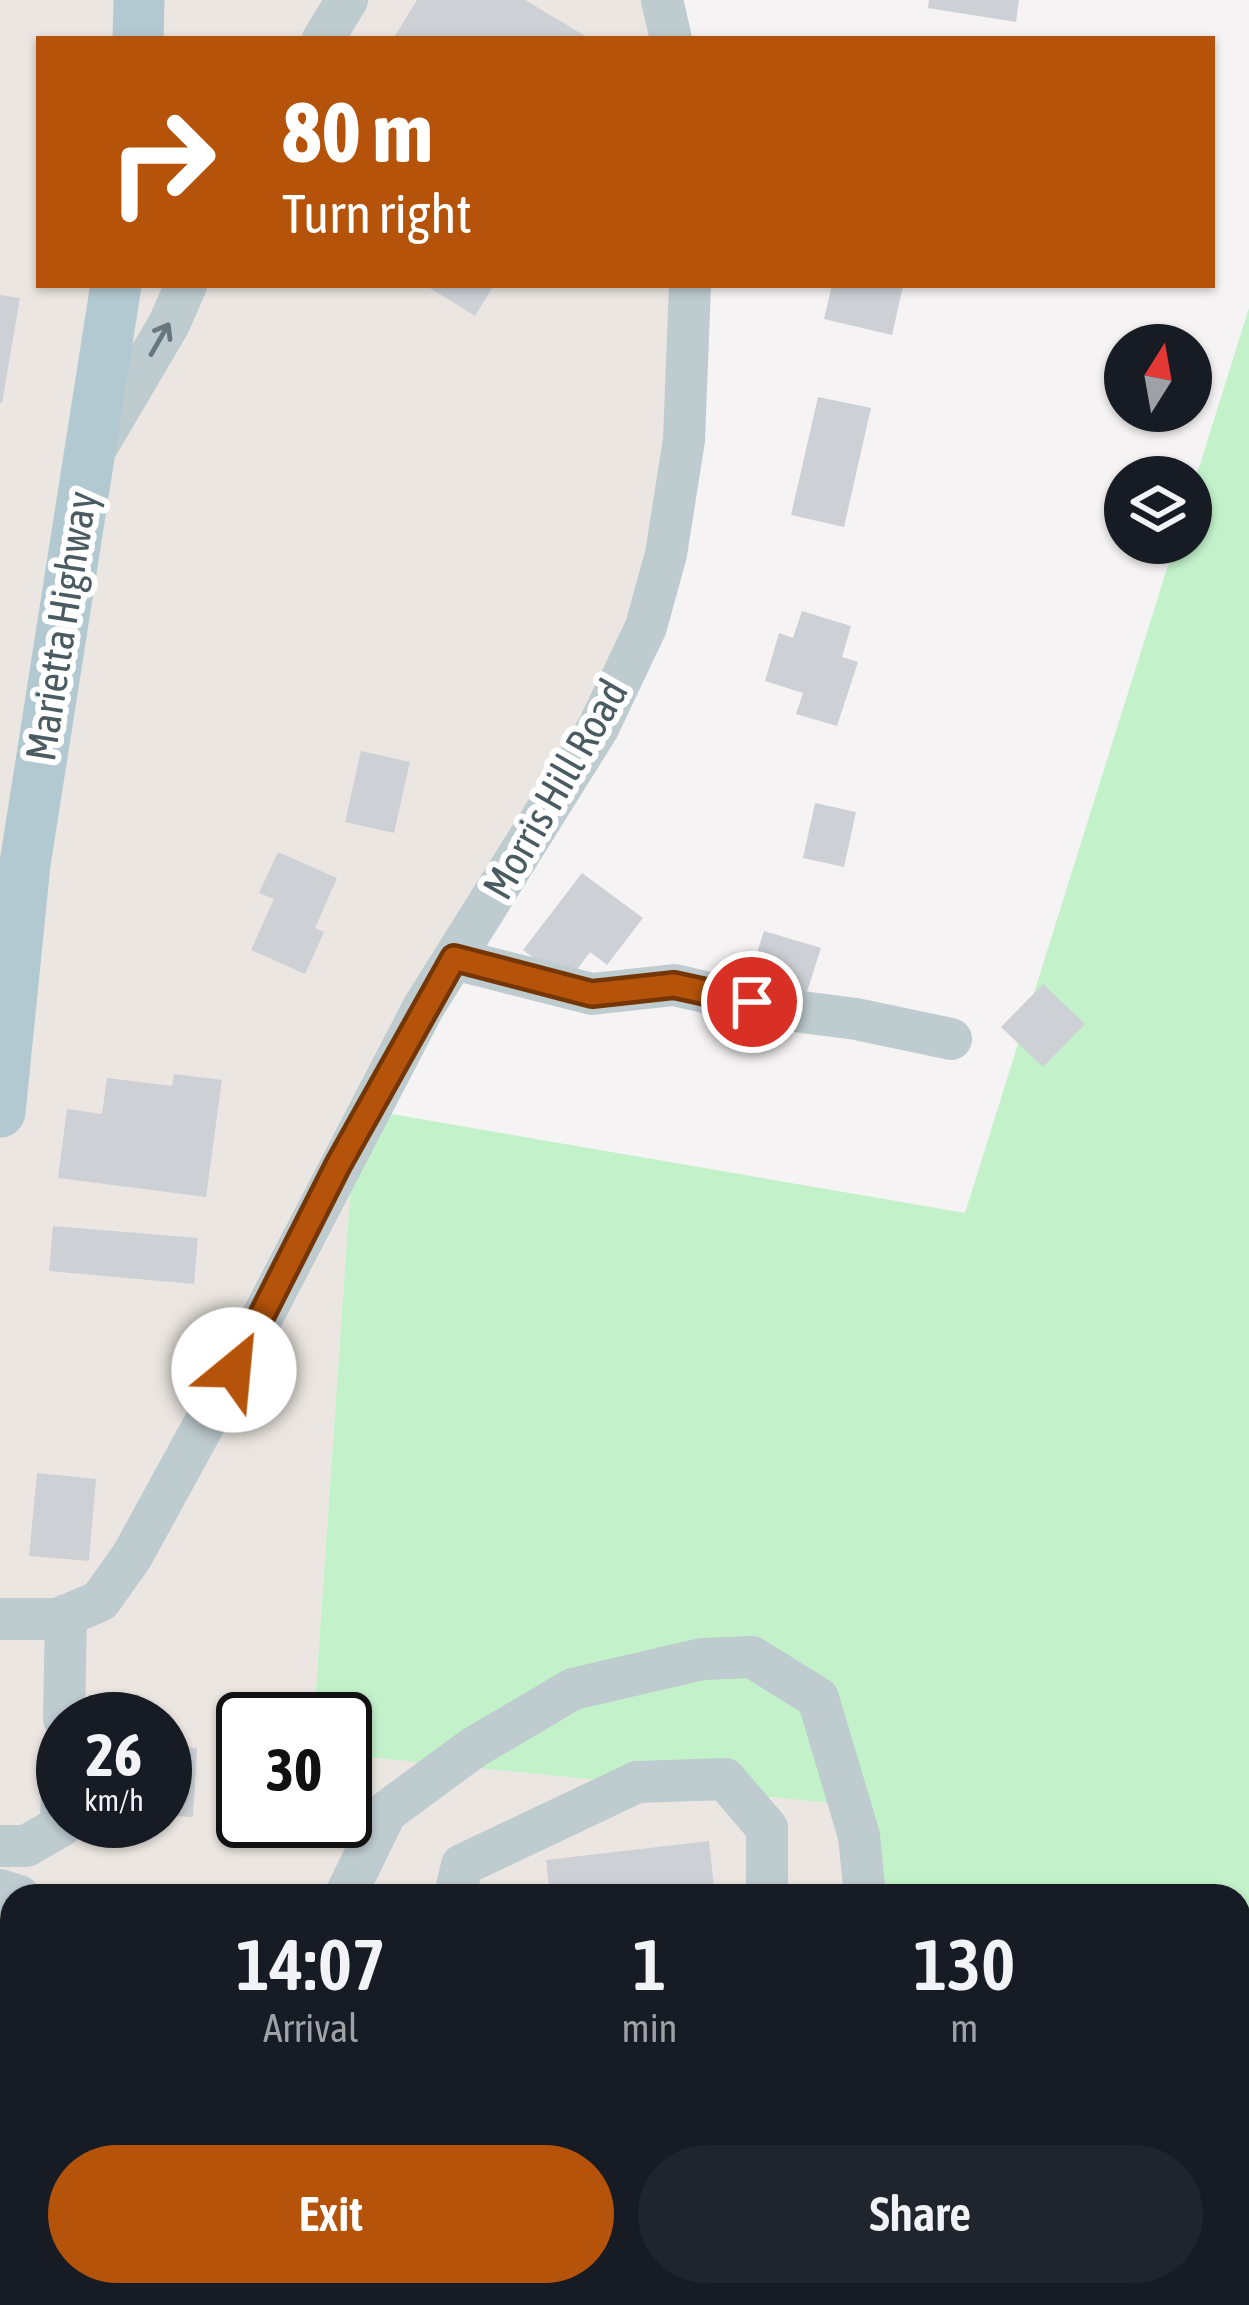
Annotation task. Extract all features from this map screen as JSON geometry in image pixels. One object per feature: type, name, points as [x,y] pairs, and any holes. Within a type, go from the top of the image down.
[{"type":"main road","points":[[138,36],[139,0]]},
{"type":"main road","name":"Marietta Highway","points":[[0,1112],[25,863],[115,288]]},
{"type":"street","points":[[325,36],[347,0]]},
{"type":"street","points":[[662,0],[670,36]]},
{"type":"street","points":[[86,464],[169,324],[185,288]]},
{"type":"street","name":"Morris Hill Road","points":[[66,1615],[100,1601],[132,1556],[254,1333],[338,1165],[454,958],[598,728],[646,627],[666,554],[685,440],[690,288]]},
{"type":"street","points":[[454,958],[592,994],[674,985],[778,1010],[856,1019],[951,1039]]},
{"type":"street","points":[[0,1619],[66,1615],[65,1692]]},
{"type":"street","points":[[351,1884],[386,1812],[473,1748],[573,1689],[702,1659],[752,1657],[818,1698],[859,1835],[864,1884]]},
{"type":"street","points":[[458,1884],[462,1865],[637,1782],[725,1779],[766,1828],[767,1884]]},
{"type":"street","points":[[0,1846],[26,1846],[36,1840]]},
{"type":"shaded area","points":[[0,0],[664,0],[670,36],[36,36],[36,288],[694,288],[640,602],[502,895],[356,1108],[316,1692],[216,1692],[216,1848],[372,1848],[372,1758],[862,1806],[857,1884],[0,1884]]},
{"type":"green space","points":[[1249,308],[1249,1884],[857,1884],[862,1806],[372,1758],[372,1692],[316,1692],[356,1108],[965,1213],[1168,564],[1212,564],[1212,456],[1203,456]]},
{"type":"building","points":[[417,0],[525,0],[585,36],[395,36]]},
{"type":"building","points":[[929,0],[1019,0],[1016,22],[928,8]]},
{"type":"building","points":[[430,288],[492,288],[475,316]]},
{"type":"building","points":[[831,288],[903,288],[892,335],[824,319]]},
{"type":"building","points":[[0,295],[20,298],[2,403],[0,403]]},
{"type":"building","points":[[818,397],[871,408],[844,527],[791,515]]},
{"type":"building","points":[[802,611],[851,626],[842,657],[858,662],[837,726],[796,714],[803,693],[765,681],[779,633],[793,638]]},
{"type":"building","points":[[361,751],[410,762],[394,833],[345,822]]},
{"type":"building","points":[[815,803],[856,812],[844,867],[803,858]]},
{"type":"building","points":[[278,852],[337,878],[315,928],[324,932],[305,974],[251,950],[274,899],[259,893]]},
{"type":"building","points":[[582,873],[643,918],[607,965],[590,952],[567,983],[523,950]]},
{"type":"building","points":[[764,931],[821,948],[805,998],[748,981]]},
{"type":"building","points":[[1043,984],[1085,1024],[1043,1067],[1001,1027]]},
{"type":"building","points":[[174,1074],[222,1080],[206,1197],[58,1178],[67,1109],[102,1114],[107,1078],[172,1086]]},
{"type":"building","points":[[53,1226],[198,1238],[194,1284],[49,1271]]},
{"type":"building","points":[[37,1473],[96,1479],[89,1561],[29,1556]]},
{"type":"building","points":[[192,1748],[197,1748],[192,1817]]},
{"type":"building","points":[[709,1841],[714,1884],[549,1884],[546,1860]]},
{"type":"route","points":[[234,1370],[338,1165],[454,958],[592,994],[674,985],[752,1002]]}]
